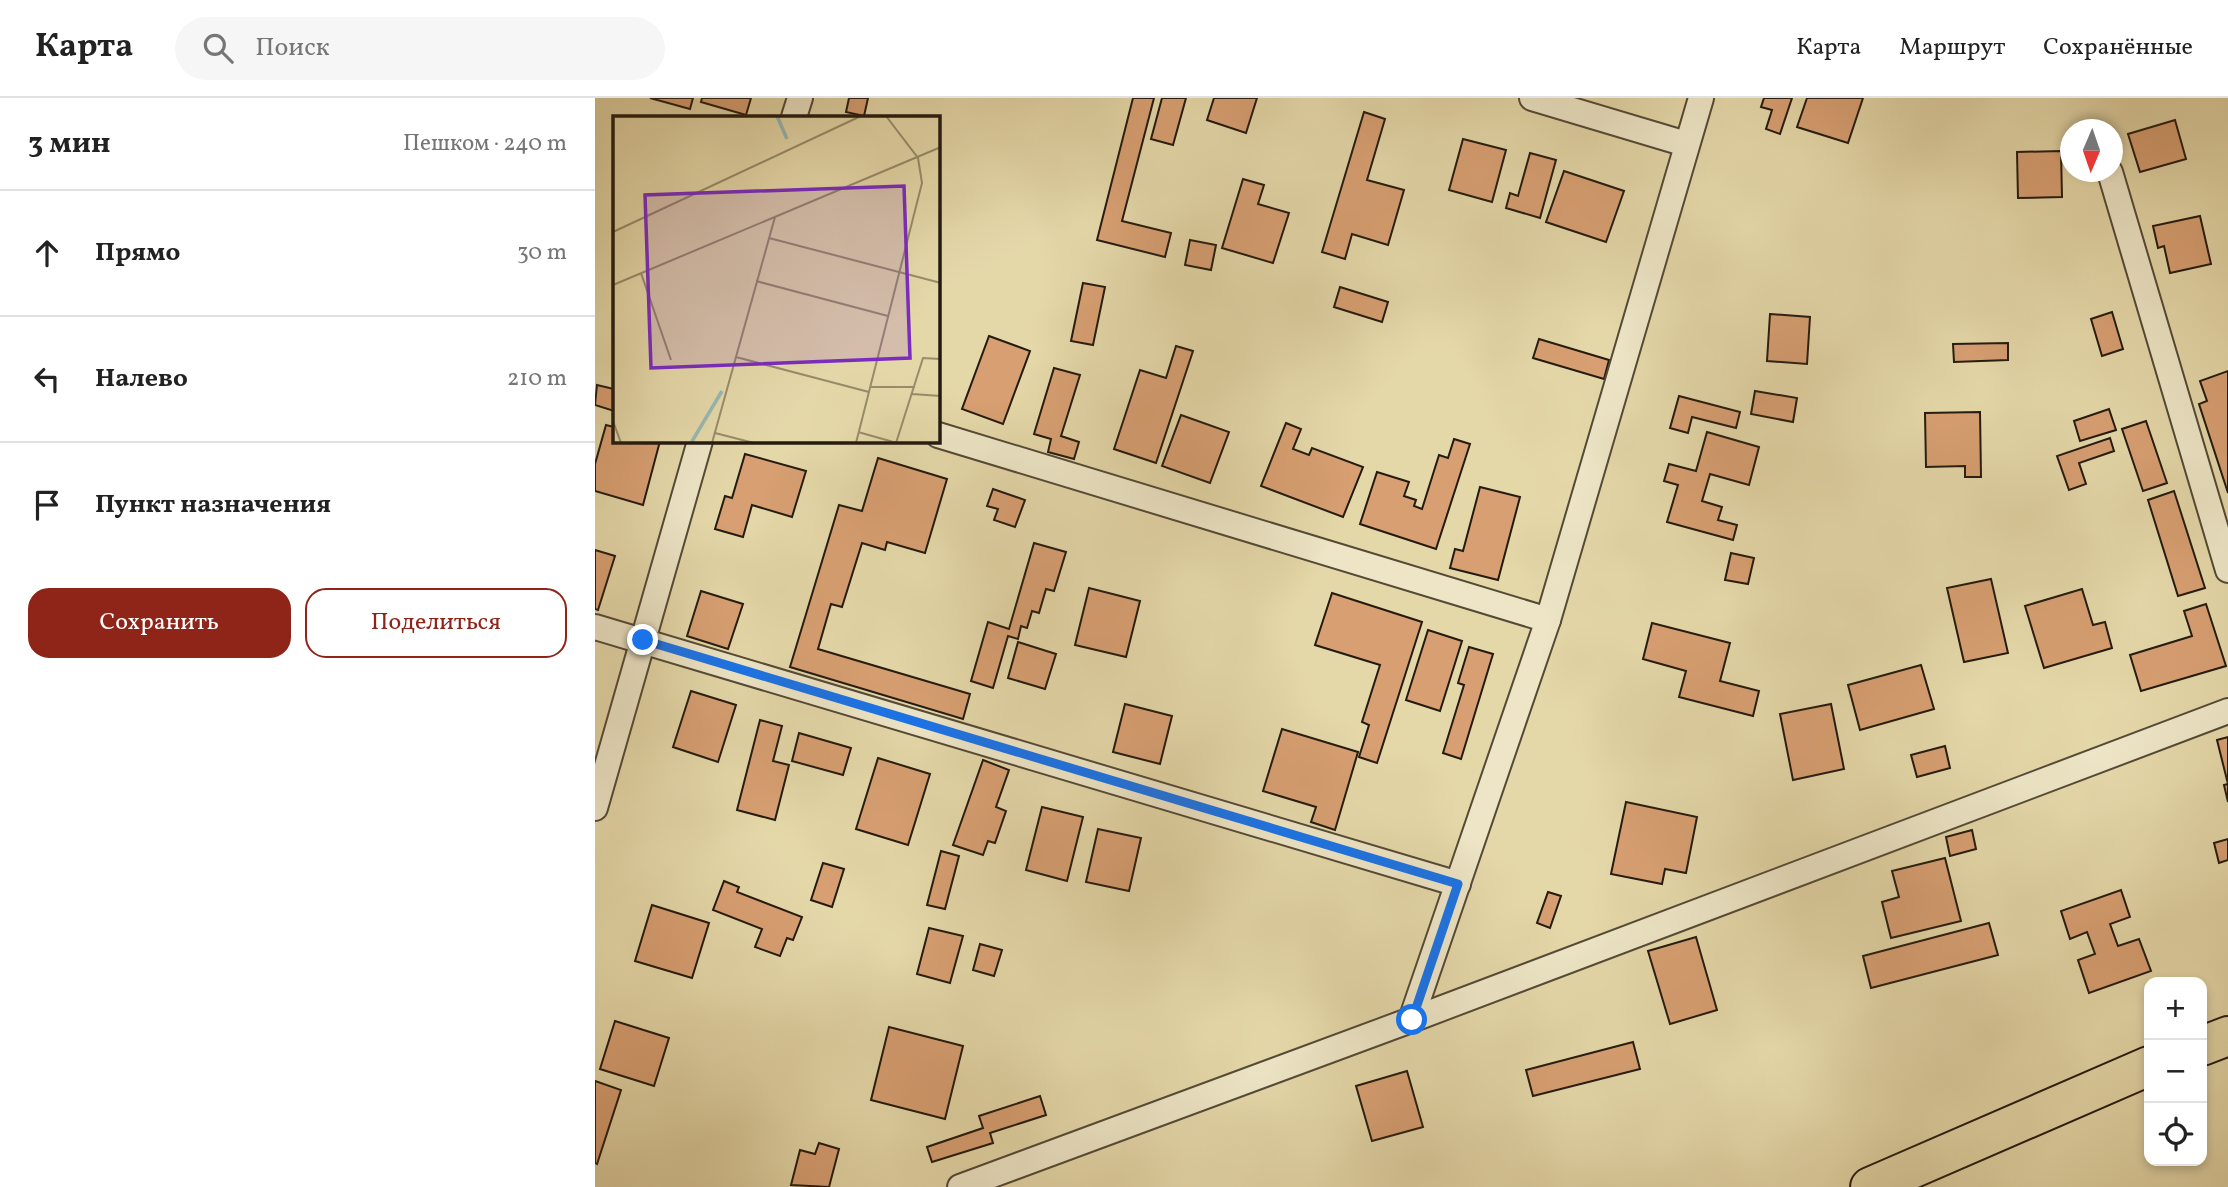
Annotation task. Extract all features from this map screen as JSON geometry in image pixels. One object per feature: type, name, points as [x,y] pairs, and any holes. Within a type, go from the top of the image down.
[{"type":"highway","points":[[2207,1044],[2228,1036]]},
{"type":"highway","points":[[1870,1187],[2144,1068]]},
{"type":"street","points":[[794,116],[800,98]]},
{"type":"street","points":[[1532,98],[1686,144]]},
{"type":"street","points":[[1412,1020],[1548,621],[1701,98]]},
{"type":"street","points":[[2113,182],[2228,570]]},
{"type":"street","points":[[940,436],[1548,621]]},
{"type":"street","points":[[595,808],[699,443]]},
{"type":"street","points":[[595,626],[1458,884]]},
{"type":"street","points":[[960,1187],[1412,1020],[2228,710]]},
{"type":"building","points":[[650,98],[693,98],[690,109]]},
{"type":"building","points":[[702,98],[751,98],[746,115],[701,102]]},
{"type":"building","points":[[849,98],[868,98],[864,116],[846,112]]},
{"type":"building","points":[[1133,98],[1154,98],[1122,221],[1171,233],[1165,257],[1097,240]]},
{"type":"building","points":[[1162,98],[1186,98],[1173,145],[1151,139]]},
{"type":"building","points":[[1214,98],[1257,98],[1246,133],[1207,120]]},
{"type":"building","points":[[1764,98],[1792,98],[1780,134],[1766,129],[1772,110],[1761,107]]},
{"type":"building","points":[[1807,98],[1863,98],[1848,143],[1797,127]]},
{"type":"building","points":[[1364,112],[1385,119],[1367,180],[1404,190],[1388,245],[1352,234],[1345,259],[1322,252]]},
{"type":"building","points":[[2175,120],[2186,159],[2140,172],[2128,134]]},
{"type":"building","points":[[1463,139],[1506,150],[1492,202],[1449,190]]},
{"type":"building","points":[[2060,151],[2062,197],[2018,198],[2017,152]]},
{"type":"building","points":[[1530,153],[1556,160],[1540,218],[1506,208],[1510,193],[1518,196]]},
{"type":"building","points":[[1564,171],[1624,191],[1606,242],[1546,222]]},
{"type":"building","points":[[1243,179],[1264,185],[1258,204],[1289,213],[1273,263],[1222,248]]},
{"type":"building","points":[[2200,216],[2211,264],[2170,273],[2164,246],[2158,248],[2153,226]]},
{"type":"building","points":[[1190,240],[1216,245],[1211,270],[1185,265]]},
{"type":"building","points":[[1083,283],[1105,287],[1093,345],[1071,341]]},
{"type":"building","points":[[1340,287],[1388,302],[1382,322],[1334,307]]},
{"type":"building","points":[[2112,312],[2123,349],[2102,356],[2091,319]]},
{"type":"building","points":[[1770,314],[1810,317],[1807,364],[1767,361]]},
{"type":"building","points":[[989,336],[1030,351],[1003,424],[962,409]]},
{"type":"building","points":[[1539,339],[1609,360],[1604,379],[1533,358]]},
{"type":"building","points":[[2008,343],[2008,360],[1954,362],[1953,344]]},
{"type":"building","points":[[1176,346],[1193,351],[1156,463],[1114,449],[1140,370],[1166,378]]},
{"type":"building","points":[[1054,368],[1080,375],[1061,436],[1079,442],[1074,459],[1048,452],[1051,439],[1034,434]]},
{"type":"building","points":[[2228,371],[2228,493],[2199,404],[2207,401],[2200,381]]},
{"type":"building","points":[[597,385],[613,389],[613,411],[595,405]]},
{"type":"building","points":[[1755,391],[1797,398],[1793,422],[1751,414]]},
{"type":"building","points":[[1679,396],[1740,412],[1736,428],[1692,417],[1688,433],[1670,428]]},
{"type":"building","points":[[2109,409],[2116,430],[2080,441],[2074,421]]},
{"type":"building","points":[[1980,412],[1981,477],[1965,477],[1965,466],[1926,467],[1925,413]]},
{"type":"building","points":[[1181,415],[1229,432],[1210,483],[1162,466]]},
{"type":"building","points":[[2146,421],[2167,483],[2143,491],[2122,429]]},
{"type":"building","points":[[1286,423],[1301,429],[1293,449],[1309,455],[1312,448],[1363,467],[1343,517],[1261,486]]},
{"type":"building","points":[[606,425],[613,427],[613,443],[659,443],[643,505],[595,491],[595,464]]},
{"type":"building","points":[[1707,432],[1759,447],[1749,485],[1710,474],[1702,501],[1722,507],[1718,520],[1737,525],[1733,540],[1667,522],[1678,485],[1664,481],[1669,464],[1696,471]]},
{"type":"building","points":[[2110,438],[2114,451],[2079,463],[2086,484],[2069,490],[2057,456]]},
{"type":"building","points":[[1454,439],[1470,444],[1436,549],[1360,524],[1377,472],[1409,482],[1404,496],[1416,500],[1414,506],[1422,509],[1439,455],[1448,458]]},
{"type":"building","points":[[745,454],[806,471],[792,517],[752,505],[743,537],[715,529],[725,496],[732,498]]},
{"type":"building","points":[[878,458],[947,479],[925,553],[887,542],[885,550],[862,543],[842,607],[831,604],[818,649],[970,694],[963,719],[790,667],[839,505],[862,511]]},
{"type":"building","points":[[1480,487],[1520,497],[1498,580],[1450,568],[1455,549],[1463,551]]},
{"type":"building","points":[[993,489],[1025,500],[1015,527],[994,520],[998,509],[987,506]]},
{"type":"building","points":[[2174,491],[2205,588],[2178,596],[2148,500]]},
{"type":"building","points":[[1034,543],[1066,552],[1054,591],[1046,589],[1039,613],[1032,611],[1027,628],[1021,626],[1018,639],[1008,636],[993,688],[971,681],[988,622],[1009,629]]},
{"type":"building","points":[[595,550],[615,556],[598,610],[595,609]]},
{"type":"building","points":[[1731,553],[1754,558],[1748,584],[1725,580]]},
{"type":"building","points":[[1991,579],[2008,653],[1964,662],[1947,588]]},
{"type":"building","points":[[1089,588],[1140,601],[1126,657],[1075,645]]},
{"type":"building","points":[[2082,589],[2093,625],[2105,622],[2112,648],[2044,668],[2025,606]]},
{"type":"building","points":[[701,591],[743,604],[728,649],[687,636]]},
{"type":"building","points":[[1332,593],[1422,622],[1377,763],[1359,757],[1369,725],[1362,722],[1380,665],[1315,645]]},
{"type":"building","points":[[2206,604],[2226,666],[2141,691],[2130,655],[2192,636],[2184,611]]},
{"type":"building","points":[[1652,623],[1730,643],[1720,681],[1759,691],[1753,716],[1679,697],[1686,671],[1643,659]]},
{"type":"building","points":[[1428,630],[1462,641],[1440,711],[1406,700]]},
{"type":"building","points":[[1018,642],[1056,654],[1045,689],[1008,678]]},
{"type":"building","points":[[1469,647],[1493,654],[1461,759],[1443,753],[1464,685],[1458,683]]},
{"type":"building","points":[[1921,665],[1934,709],[1860,730],[1848,685]]},
{"type":"building","points":[[691,691],[736,705],[718,762],[673,747]]},
{"type":"building","points":[[1125,704],[1172,716],[1160,764],[1113,752]]},
{"type":"building","points":[[1831,704],[1844,769],[1793,780],[1780,714]]},
{"type":"building","points":[[760,720],[782,726],[773,761],[789,765],[775,820],[737,810]]},
{"type":"building","points":[[1282,729],[1358,752],[1335,830],[1311,822],[1316,807],[1263,791]]},
{"type":"building","points":[[799,733],[851,748],[843,775],[792,761]]},
{"type":"building","points":[[2228,737],[2228,784],[2217,740]]},
{"type":"building","points":[[1945,746],[1950,768],[1917,777],[1911,755]]},
{"type":"building","points":[[878,758],[930,774],[908,845],[856,829]]},
{"type":"building","points":[[983,760],[1009,770],[996,807],[1006,811],[995,843],[988,841],[983,855],[953,845]]},
{"type":"building","points":[[2228,784],[2228,802],[2224,785]]},
{"type":"building","points":[[1626,802],[1697,817],[1686,873],[1665,869],[1662,884],[1611,874]]},
{"type":"building","points":[[1042,807],[1083,817],[1067,881],[1026,870]]},
{"type":"building","points":[[1098,829],[1141,838],[1129,891],[1086,882]]},
{"type":"building","points":[[1972,830],[1976,849],[1950,856],[1946,837]]},
{"type":"building","points":[[2228,839],[2228,860],[2219,863],[2214,843]]},
{"type":"building","points":[[941,851],[959,856],[945,909],[927,905]]},
{"type":"building","points":[[1945,858],[1961,921],[1891,938],[1882,902],[1899,897],[1892,871]]},
{"type":"building","points":[[823,863],[844,869],[832,907],[811,900]]},
{"type":"building","points":[[724,881],[739,887],[737,892],[802,917],[793,940],[787,938],[780,956],[755,947],[762,929],[713,910]]},
{"type":"building","points":[[2121,890],[2130,917],[2110,924],[2118,946],[2139,939],[2151,971],[2089,993],[2078,960],[2095,954],[2087,932],[2070,939],[2061,911]]},
{"type":"building","points":[[1548,892],[1561,896],[1550,928],[1537,923]]},
{"type":"building","points":[[652,905],[709,923],[692,978],[635,961]]},
{"type":"building","points":[[1989,923],[1998,955],[1871,988],[1863,956]]},
{"type":"building","points":[[929,928],[963,936],[950,983],[917,974]]},
{"type":"building","points":[[1696,937],[1717,1010],[1670,1024],[1648,951]]},
{"type":"building","points":[[980,944],[1002,950],[994,976],[973,970]]},
{"type":"building","points":[[615,1021],[669,1038],[654,1086],[600,1069]]},
{"type":"building","points":[[889,1027],[963,1046],[945,1119],[871,1100]]},
{"type":"building","points":[[1633,1042],[1640,1069],[1533,1096],[1526,1070]]},
{"type":"building","points":[[1407,1071],[1423,1127],[1372,1141],[1356,1086]]},
{"type":"building","points":[[595,1081],[621,1090],[597,1164],[595,1163]]},
{"type":"building","points":[[1040,1096],[1046,1115],[990,1133],[993,1143],[932,1162],[927,1147],[983,1128],[979,1116]]},
{"type":"building","points":[[819,1143],[839,1149],[829,1187],[791,1185],[800,1150],[815,1154]]},
{"type":"route","points":[[643,640],[1458,884],[1412,1020]]}]
